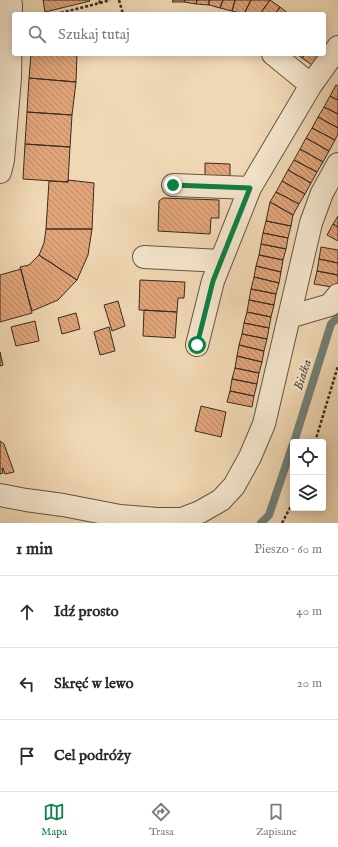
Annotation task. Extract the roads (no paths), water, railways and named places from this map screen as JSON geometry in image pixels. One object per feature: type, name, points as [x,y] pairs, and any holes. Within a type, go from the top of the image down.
[{"type":"street","points":[[10,0],[12,16]]},
{"type":"street","points":[[0,172],[3,160],[4,103],[10,78],[12,42]]},
{"type":"street","points":[[197,345],[213,281],[250,188],[311,85],[338,48]]},
{"type":"street","points":[[275,56],[311,85]]},
{"type":"street","points":[[0,495],[120,516],[157,519],[182,519],[200,512],[221,500],[234,486],[264,424],[311,223],[322,193],[338,164]]},
{"type":"street","points":[[173,185],[250,188]]},
{"type":"street","points":[[144,258],[221,261]]},
{"type":"street","points":[[289,317],[330,305],[338,295]]},
{"type":"waterway","name":"Białka","points":[[295,439],[331,324],[338,317]]},
{"type":"waterway","name":"Białka","points":[[261,523],[269,515],[290,453]]}]
